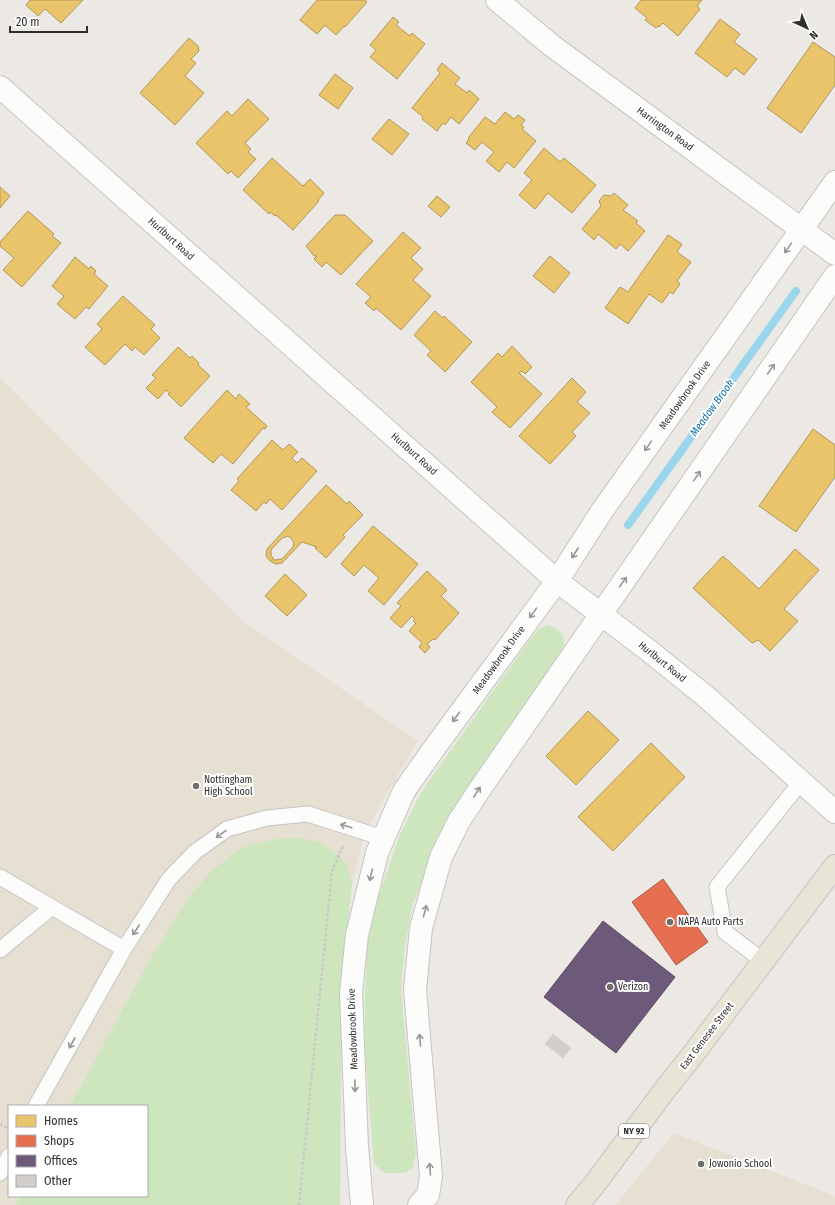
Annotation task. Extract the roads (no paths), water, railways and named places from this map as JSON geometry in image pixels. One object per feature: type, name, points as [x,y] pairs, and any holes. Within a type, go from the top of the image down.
[{"type":"main road","name":"East Genesee Street","points":[[577,1205],[594,1185],[664,1091],[692,1057],[835,866]]},
{"type":"street","name":"Harrington Road","points":[[497,0],[551,45],[835,254]]},
{"type":"street","name":"Hurlburt Road","points":[[0,87],[557,581],[648,650],[704,695],[835,812]]},
{"type":"street","name":"Meadowbrook Drive","points":[[362,1205],[357,1139],[351,992],[357,935],[376,853],[404,791],[434,747],[557,581],[602,511],[835,182]]},
{"type":"street","points":[[420,1205],[428,1194],[431,1176],[415,990],[421,928],[441,857],[459,821],[600,614],[835,276]]},
{"type":"lane","points":[[763,961],[725,932],[717,887],[801,782]]},
{"type":"lane","points":[[37,1105],[124,949],[169,879],[196,852],[227,829],[267,818],[308,814],[383,838]]},
{"type":"lane","points":[[0,877],[124,949]]},
{"type":"lane","points":[[0,950],[52,907]]},
{"type":"lane","points":[[0,1173],[8,1158]]},
{"type":"waterway","name":"Meadow Brook","points":[[628,525],[796,291]]},
{"type":"place","name":"Nottingham High School","points":[[196,786]]},
{"type":"place","name":"NAPA Auto Parts","points":[[670,922]]},
{"type":"place","name":"Verizon","points":[[610,987]]},
{"type":"place","name":"Jowonio School","points":[[701,1164]]}]
